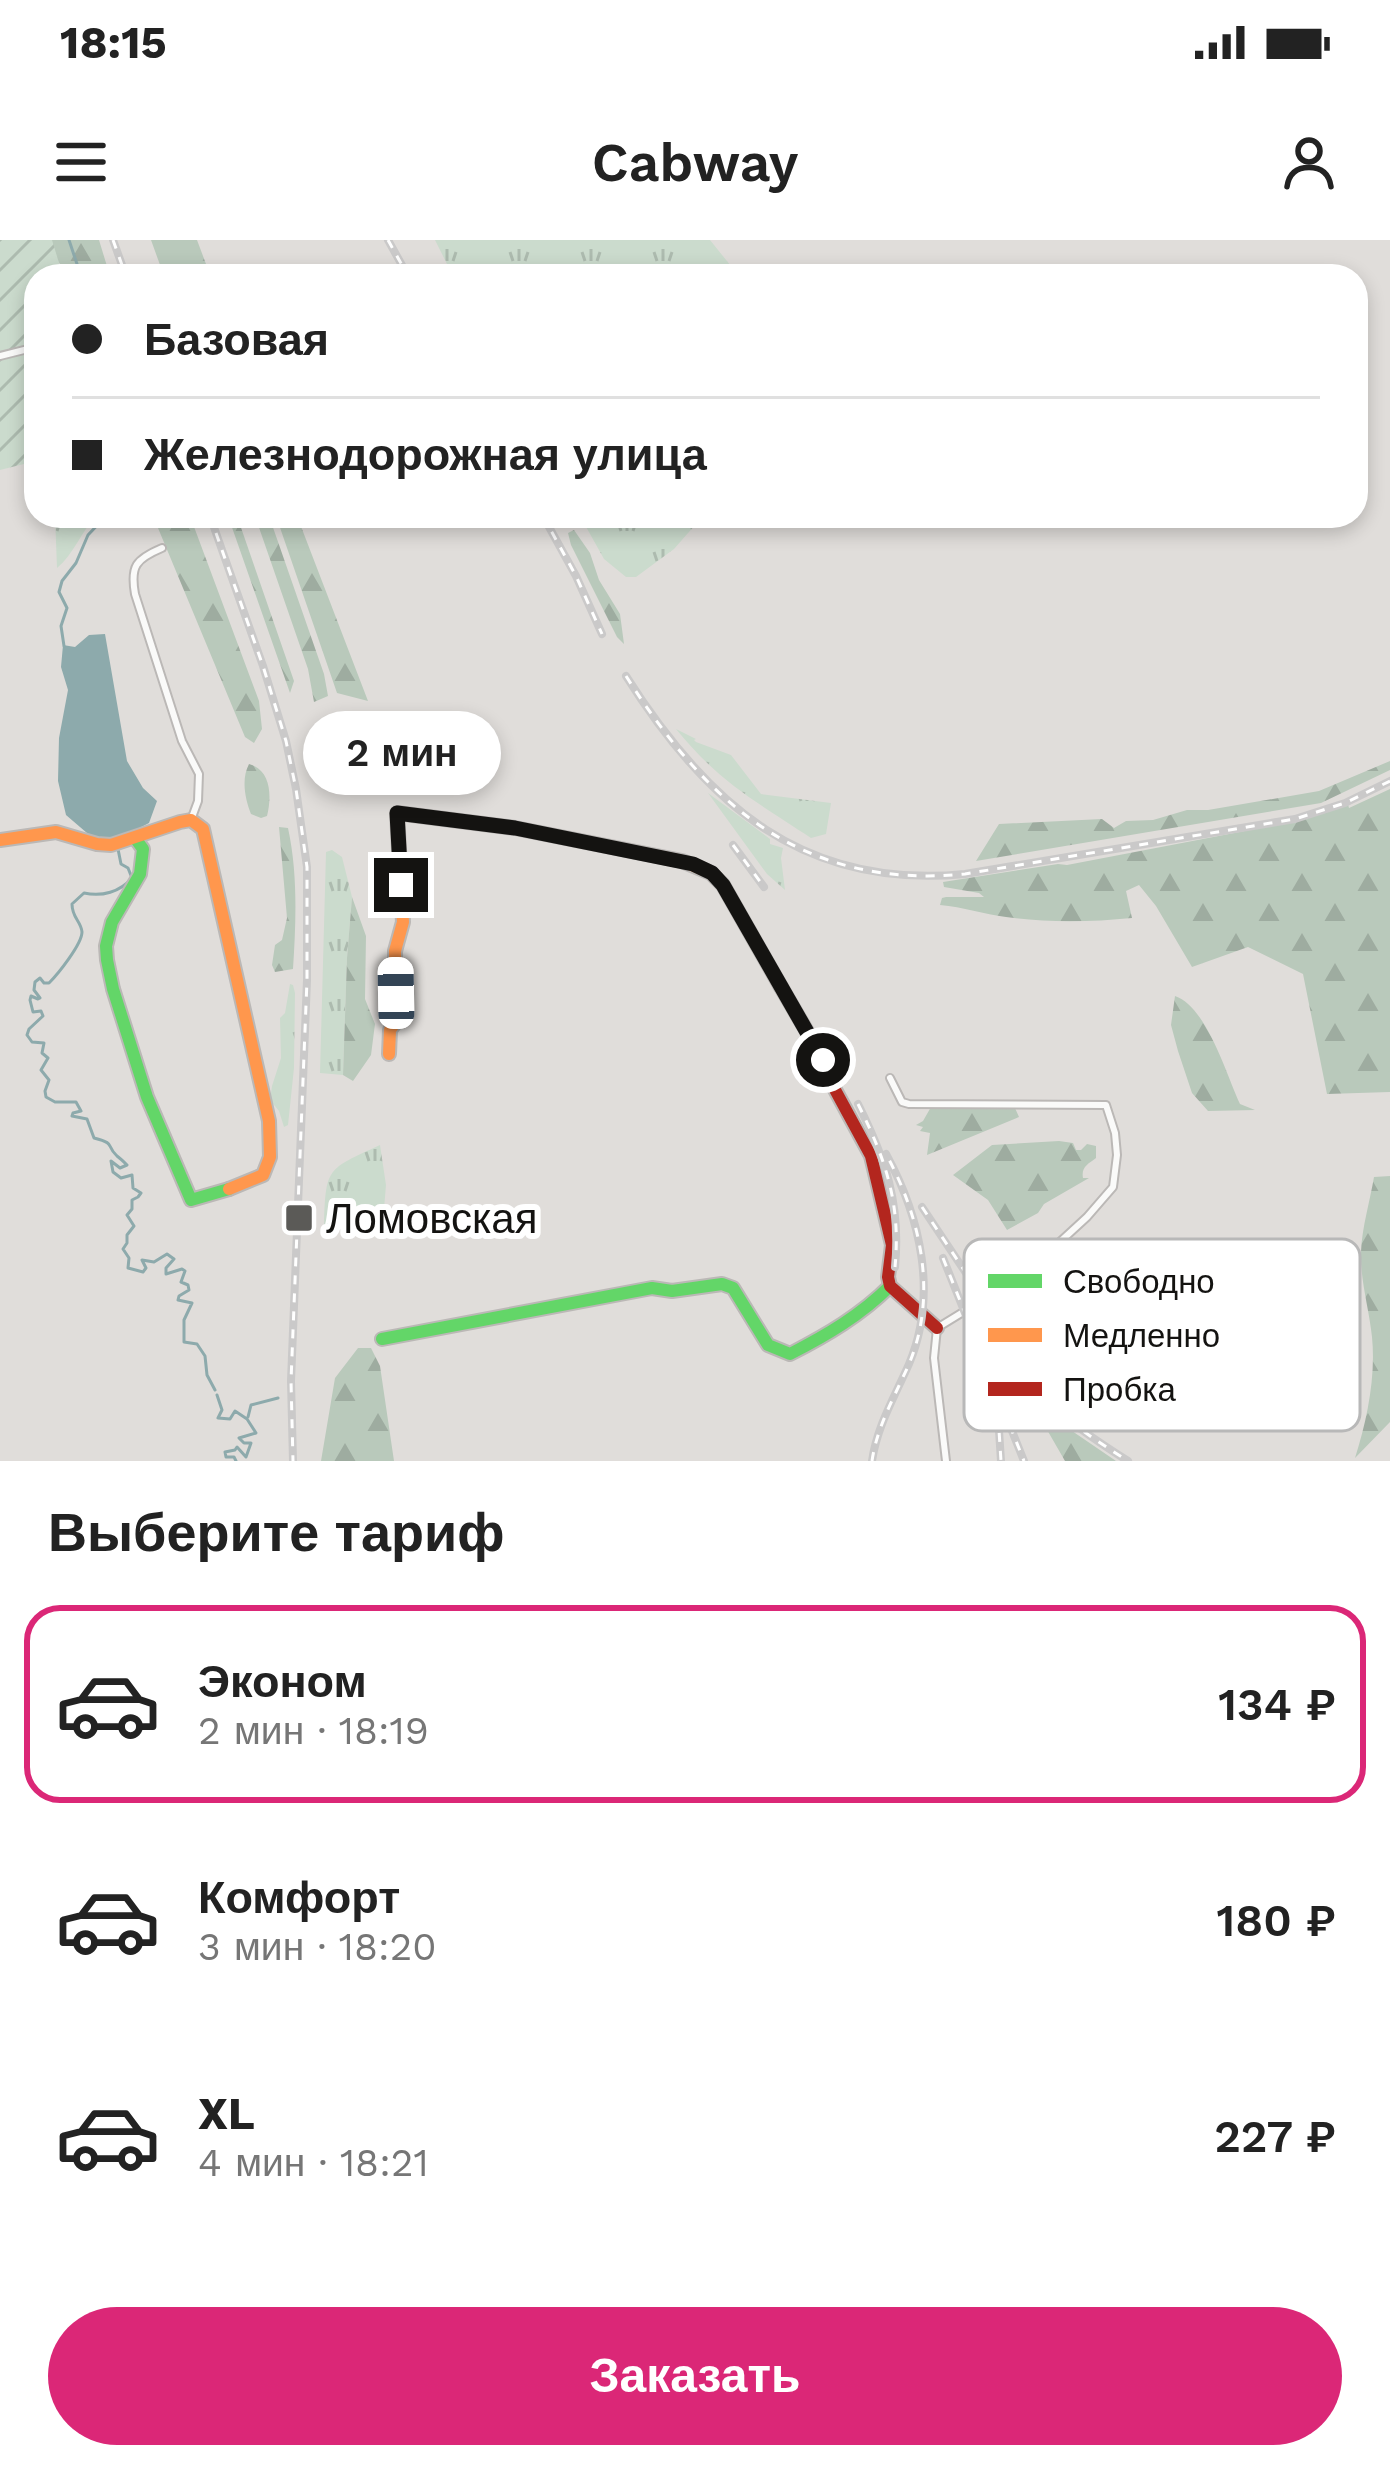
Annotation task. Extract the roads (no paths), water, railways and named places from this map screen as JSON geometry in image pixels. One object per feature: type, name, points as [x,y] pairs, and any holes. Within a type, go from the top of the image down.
[{"type":"street","points":[[161,548],[136,564],[131,575],[182,741],[199,774],[198,801],[191,820]]},
{"type":"street","points":[[389,1054],[396,1022],[395,951],[403,922],[397,813],[515,828],[705,869],[717,878],[816,1047],[872,1156],[892,1245],[890,1286],[937,1328]]},
{"type":"street","points":[[0,840],[61,832],[99,846],[124,843],[135,838],[174,821],[191,820],[203,829],[268,1121],[270,1157],[263,1175],[191,1200],[150,1105],[117,1007],[107,952],[107,934],[141,871],[143,849],[135,838]]},
{"type":"street","points":[[890,1078],[902,1102],[909,1104],[1106,1105],[1115,1133],[1114,1187],[1062,1239]]},
{"type":"street","points":[[382,1339],[652,1288],[672,1291],[722,1284],[733,1288],[767,1345],[790,1354],[850,1319],[890,1286]]},
{"type":"street","points":[[937,1328],[964,1312]]},
{"type":"street","points":[[937,1328],[934,1358],[946,1461]]},
{"type":"water","points":[[105,634],[127,761],[157,801],[149,823],[118,839],[94,839],[66,815],[58,781],[59,738],[68,690],[61,667],[63,645],[75,647],[89,635]]},
{"type":"waterway","points":[[69,240],[77,264]]},
{"type":"waterway","points":[[64,646],[61,626],[67,608],[59,592],[95,528]]},
{"type":"waterway","points":[[118,849],[121,864],[132,878],[110,892],[84,893],[72,904],[81,937],[49,983],[40,978],[35,982],[40,998],[31,996],[30,1000],[33,1012],[41,1011],[43,1016],[27,1035],[32,1042],[44,1043],[42,1053],[48,1058],[41,1070],[49,1080],[46,1097],[76,1102],[81,1111],[72,1116],[87,1119],[94,1138],[108,1143],[127,1165],[120,1168],[111,1161],[113,1172],[121,1178],[132,1175],[133,1188],[141,1193],[132,1200],[127,1215],[134,1226],[123,1249],[128,1268],[143,1272],[142,1260],[154,1262],[167,1254],[174,1259],[166,1274],[185,1271],[181,1282],[189,1290],[178,1300],[192,1303],[184,1320],[184,1342],[197,1344],[205,1356],[215,1390]]},
{"type":"waterway","points":[[217,1395],[222,1410],[218,1418],[230,1419],[235,1411],[256,1433],[239,1438],[251,1443],[246,1457],[237,1447],[225,1452],[236,1461]]},
{"type":"waterway","points":[[248,1417],[251,1405],[278,1398]]},
{"type":"railway","points":[[113,240],[122,264]]},
{"type":"railway","points":[[388,240],[401,264]]},
{"type":"railway","points":[[214,528],[286,741],[307,867],[291,1381],[293,1461]]},
{"type":"railway","points":[[550,528],[602,634]]},
{"type":"railway","points":[[626,676],[690,763],[726,799],[765,829],[808,852],[855,868],[907,875],[965,874],[1295,819],[1345,803],[1390,781]]},
{"type":"railway","points":[[733,845],[764,887]]},
{"type":"railway","points":[[858,1104],[889,1183],[896,1223],[895,1267]]},
{"type":"railway","points":[[872,1461],[882,1423],[918,1338],[923,1311],[922,1257],[916,1230],[886,1154]]},
{"type":"railway","points":[[922,1207],[964,1270]]},
{"type":"railway","points":[[943,1258],[964,1311]]},
{"type":"railway","points":[[999,1431],[1001,1461]]},
{"type":"railway","points":[[1012,1431],[1024,1461]]},
{"type":"railway","points":[[1083,1431],[1128,1461]]},
{"type":"place","name":"Ломовская","points":[[299,1218]]}]
